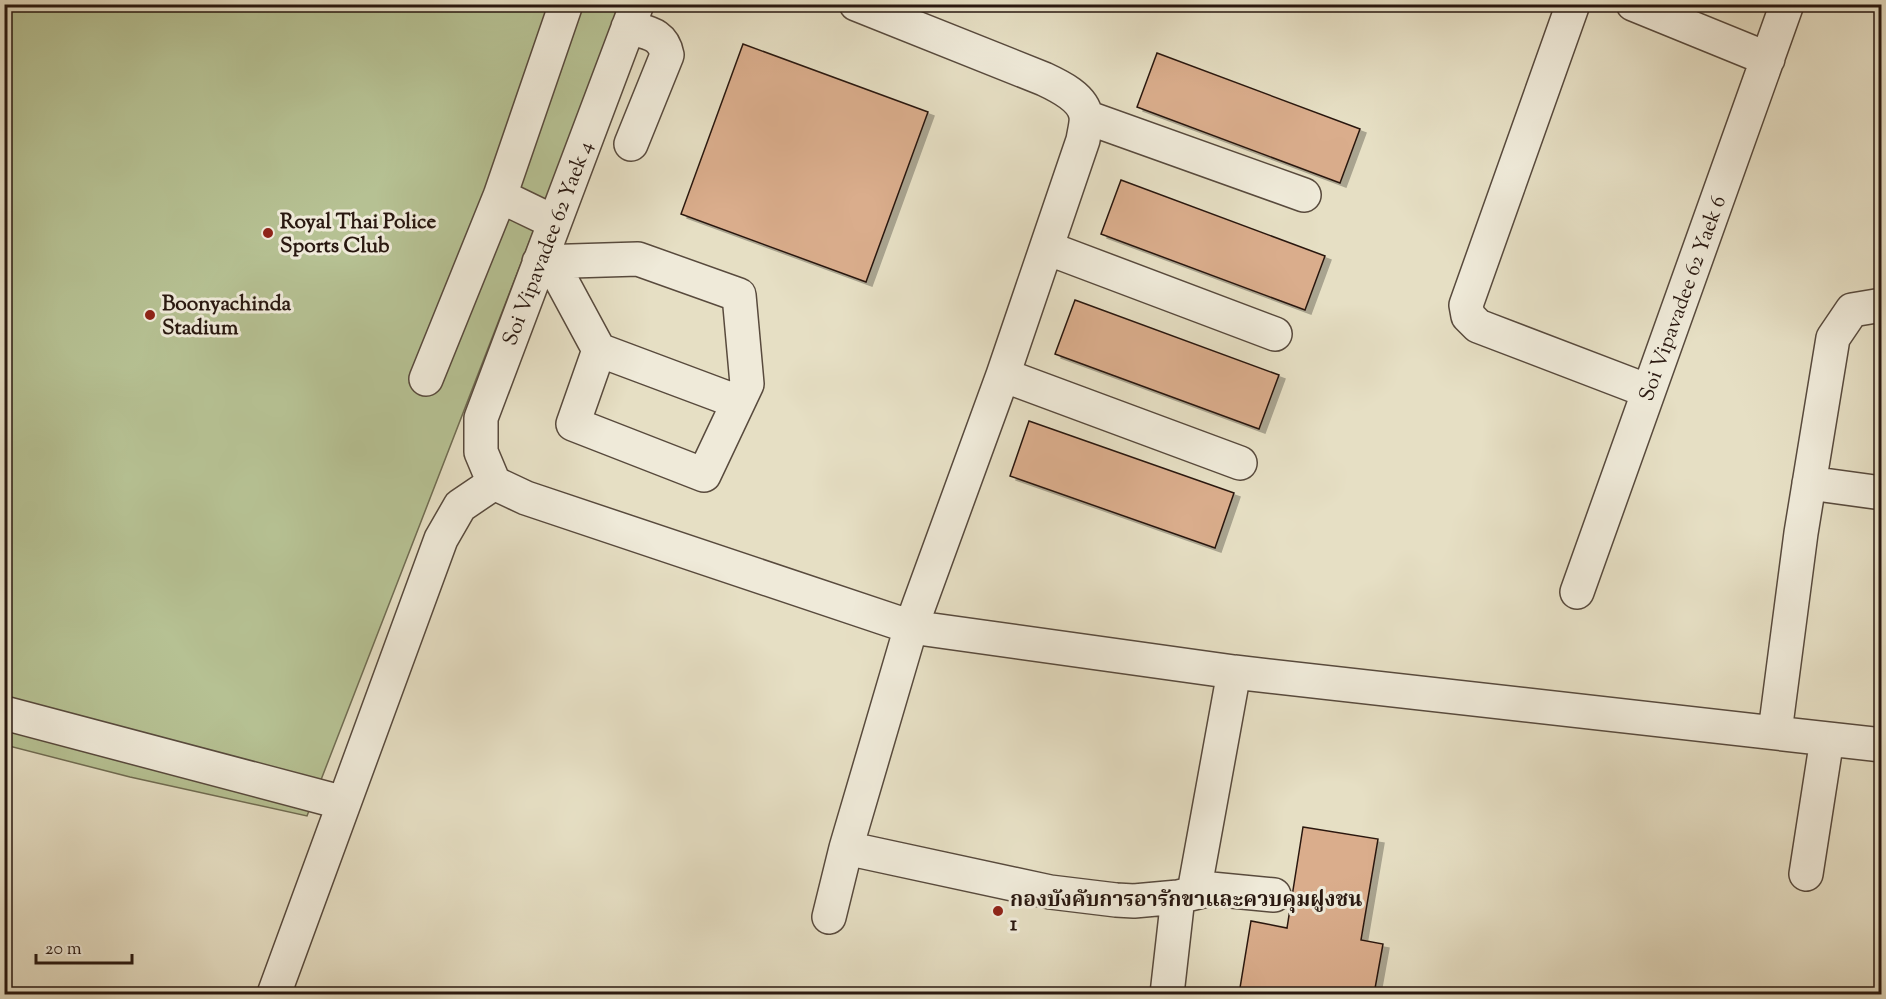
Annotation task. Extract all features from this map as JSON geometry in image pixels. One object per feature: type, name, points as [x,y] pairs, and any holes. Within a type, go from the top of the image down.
[{"type":"street","points":[[426,379],[500,196],[566,4]]},
{"type":"street","points":[[829,917],[846,848],[911,627],[1047,248],[1083,140],[1086,117],[1082,106],[1064,88],[856,4]]},
{"type":"street","points":[[1573,4],[1466,305],[1467,316],[1478,326],[1648,391]]},
{"type":"street","points":[[1633,4],[1768,59]]},
{"type":"street","name":"Soi Vipavadee 62 Yaek 6","points":[[1577,592],[1788,4]]},
{"type":"street","points":[[630,144],[667,55],[665,44],[659,36],[632,16]]},
{"type":"street","name":"Soi Vipavadee 62 Yaek 4","points":[[494,483],[481,452],[481,418],[546,263],[554,222],[632,16]]},
{"type":"street","points":[[1086,117],[1304,195]]},
{"type":"street","points":[[500,196],[554,222]]},
{"type":"street","points":[[1047,248],[1275,334]]},
{"type":"street","points":[[599,350],[573,424],[704,475],[747,384],[739,295],[638,259],[546,263],[599,350],[738,402]]},
{"type":"street","points":[[1775,732],[1809,483],[1833,338],[1852,310],[1881,305]]},
{"type":"street","points":[[1003,375],[1240,463]]},
{"type":"street","points":[[274,994],[441,539],[460,506],[494,483],[526,498],[911,627],[1234,672],[1881,745]]},
{"type":"street","points":[[1809,483],[1881,493]]},
{"type":"street","points":[[1167,994],[1234,672]]},
{"type":"street","points":[[4,713],[344,803]]},
{"type":"street","points":[[1806,874],[1827,739]]},
{"type":"street","points":[[846,848],[1050,892],[1134,901],[1211,889],[1274,895]]},
{"type":"green space","name":"Royal Thai Police Sports Club","points":[[4,5],[621,5],[307,816],[130,777],[5,745]]},
{"type":"building","points":[[743,44],[928,112],[866,282],[681,214]]},
{"type":"building","points":[[1157,53],[1360,129],[1340,183],[1137,107]]},
{"type":"building","points":[[1121,180],[1325,256],[1305,310],[1101,234]]},
{"type":"building","points":[[1075,300],[1279,375],[1259,429],[1055,354]]},
{"type":"building","points":[[1029,421],[1234,493],[1215,548],[1010,476]]},
{"type":"building","points":[[1303,827],[1378,839],[1361,940],[1383,944],[1374,994],[1239,994],[1251,921],[1287,928]]},
{"type":"place","name":"Royal Thai Police Sports Club","points":[[268,233]]},
{"type":"place","name":"Boonyachinda Stadium","points":[[150,315]]},
{"type":"place","name":"กองบังคับการอารักขาและควบคุมฝูงชน 1","points":[[998,911]]}]
